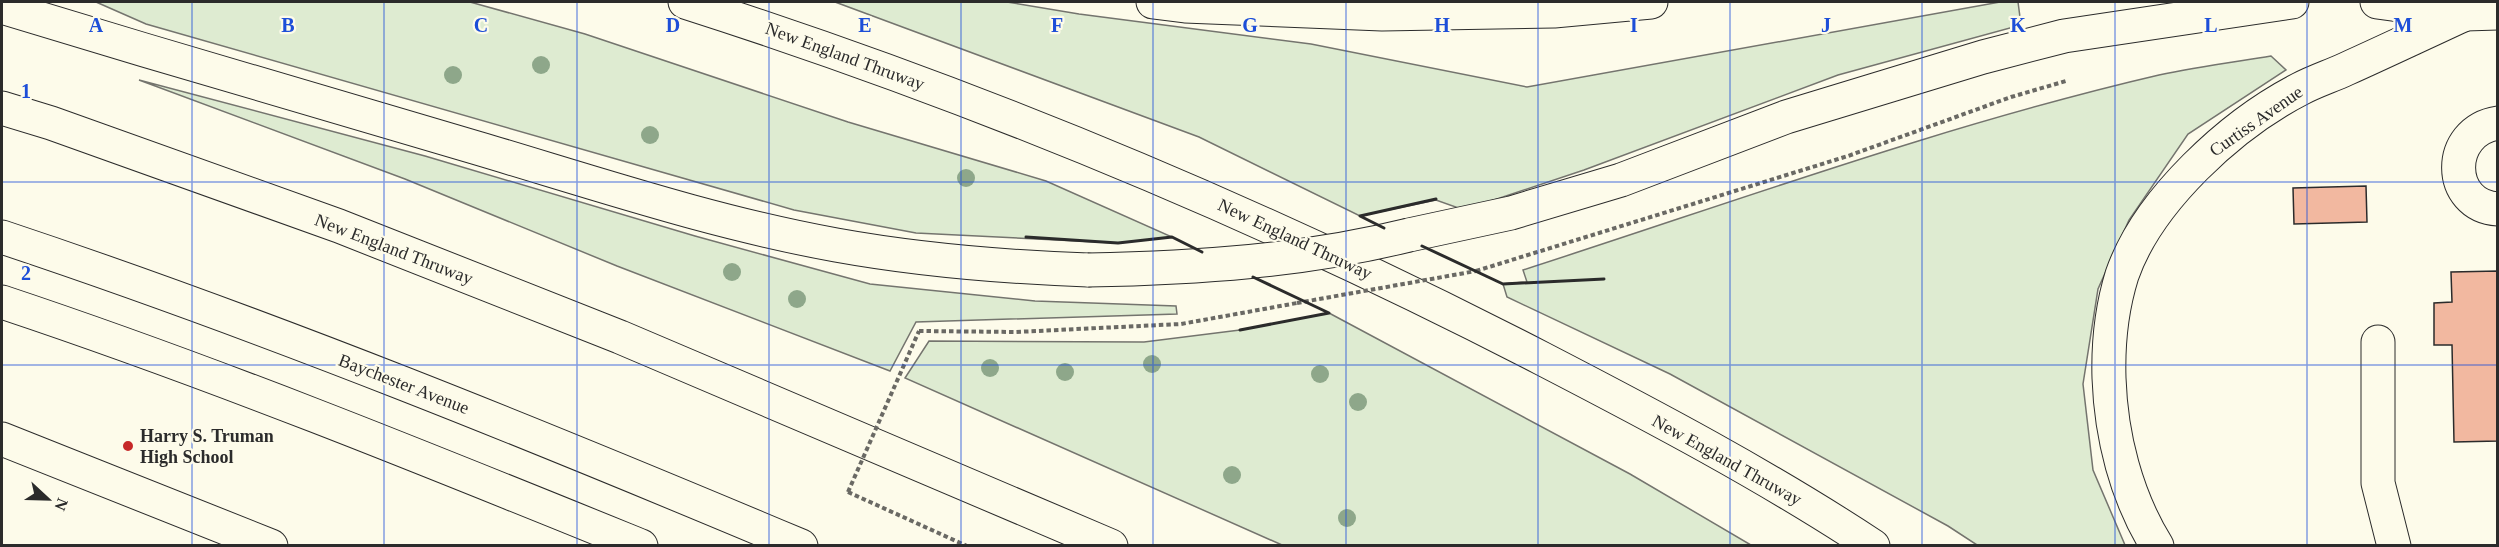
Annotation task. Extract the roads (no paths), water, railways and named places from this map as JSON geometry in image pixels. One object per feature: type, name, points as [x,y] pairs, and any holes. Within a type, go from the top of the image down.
[{"type":"main road","name":"New England Thruway","points":[[685,2],[814,44],[956,97],[1240,213],[1444,309],[1579,378],[1716,452],[1873,546]]},
{"type":"main road","points":[[1153,2],[1185,6],[1382,14],[1554,11],[1651,2]]},
{"type":"main road","points":[[2,7],[323,104],[731,222],[835,245],[941,261],[1088,270],[1179,269],[1334,252],[1511,213],[1621,180],[1786,117],[1983,57],[2064,36],[2292,2]]},
{"type":"main road","points":[[2377,2],[2465,14],[2498,13]]},
{"type":"main road","name":"Curtiss Avenue","points":[[2157,546],[2130,490],[2121,459],[2110,392],[2109,358],[2122,274],[2145,228],[2198,162],[2248,122],[2300,89],[2465,14]]},
{"type":"main road","name":"New England Thruway","points":[[2,108],[51,123],[339,226],[620,337],[1112,546]]},
{"type":"main road","points":[[2498,123],[2487,125],[2469,137],[2459,155],[2457,170],[2461,183],[2469,195],[2480,204],[2498,208]]},
{"type":"main road","name":"Baychester Avenue","points":[[2,237],[136,282],[425,392],[801,546]]},
{"type":"main road","points":[[2,302],[259,393],[470,475],[641,546]]},
{"type":"main road","points":[[2378,342],[2378,483],[2394,546]]},
{"type":"main road","points":[[2,439],[271,546]]},
{"type":"place","name":"Harry S. Truman High School","points":[[128,446]]}]
